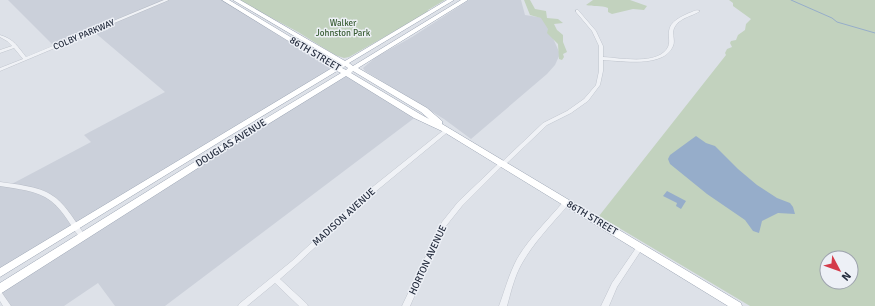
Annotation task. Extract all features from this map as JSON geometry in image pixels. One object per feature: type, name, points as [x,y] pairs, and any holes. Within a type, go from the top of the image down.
[{"type":"main road","name":"86TH STREET","points":[[225,0],[341,65],[353,68],[424,110],[447,130]]},
{"type":"main road","name":"86TH STREET","points":[[236,0],[341,65],[345,72],[417,116],[447,130],[566,202],[640,247],[725,303],[737,306]]},
{"type":"main road","name":"DOUGLAS AVENUE","points":[[0,274],[223,136],[451,0]]},
{"type":"main road","name":"DOUGLAS AVENUE","points":[[0,289],[345,72],[465,0]]},
{"type":"main road","points":[[199,164],[203,159],[226,144],[228,141],[227,138],[223,136]]},
{"type":"street","name":"COLBY PARKWAY","points":[[0,70],[167,0]]},
{"type":"street","name":"HORTON AVENUE","points":[[406,306],[444,224],[460,204],[545,124],[578,107],[591,96],[600,79],[600,46],[594,31],[577,11]]},
{"type":"street","points":[[601,58],[636,60],[660,56],[669,49],[672,44],[671,31],[675,23],[698,11]]},
{"type":"street","points":[[0,36],[8,38],[25,59]]},
{"type":"street","points":[[0,52],[15,46]]},
{"type":"street","name":"MADISON AVENUE","points":[[242,306],[275,279],[367,195],[447,130]]},
{"type":"street","points":[[0,184],[46,195],[59,206],[83,237]]},
{"type":"street","points":[[503,306],[519,262],[533,241],[566,202]]},
{"type":"street","points":[[605,306],[614,285],[640,247]]},
{"type":"street","points":[[275,279],[304,306]]},
{"type":"street","points":[[0,295],[7,306]]},
{"type":"shaded area","points":[[8,0],[225,0],[337,67],[0,273],[0,185],[8,186],[91,142],[84,135],[165,92],[93,31],[55,47]]},
{"type":"shaded area","points":[[469,0],[521,0],[525,15],[544,18],[560,54],[555,65],[547,74],[471,139],[444,119],[365,71],[363,68],[376,57],[412,37]]},
{"type":"shaded area","points":[[345,72],[417,116],[165,306],[115,306],[98,283],[64,306],[7,306],[0,289]]},
{"type":"green space","name":"Walker Johnston Park","points":[[238,0],[445,0],[428,10],[427,13],[349,57],[344,58],[335,55],[298,32]]},
{"type":"green space","points":[[524,0],[530,0],[535,9],[546,11],[547,18],[558,19],[563,23],[554,24],[557,30],[563,35],[563,42],[567,52],[563,54],[564,57],[562,60],[559,59],[558,44],[547,33],[548,29],[541,18],[530,15]]},
{"type":"green space","points":[[593,0],[630,0],[647,6],[644,10],[633,9],[612,14],[608,12],[608,8],[586,5]]},
{"type":"green space","points":[[729,0],[875,0],[875,306],[750,306],[599,216],[726,55],[725,53],[727,49],[732,47],[730,43],[731,41],[736,40],[738,35],[745,30],[746,24],[751,19],[733,6],[733,3]]},
{"type":"water","points":[[696,136],[706,143],[715,146],[738,169],[757,185],[777,198],[790,203],[795,214],[778,213],[762,221],[759,233],[753,231],[745,220],[707,194],[670,164],[668,159],[670,155]]},
{"type":"water","points":[[667,191],[686,201],[681,209],[676,206],[677,203],[663,196]]},
{"type":"waterway","points":[[791,0],[832,18],[837,22],[875,33]]}]
